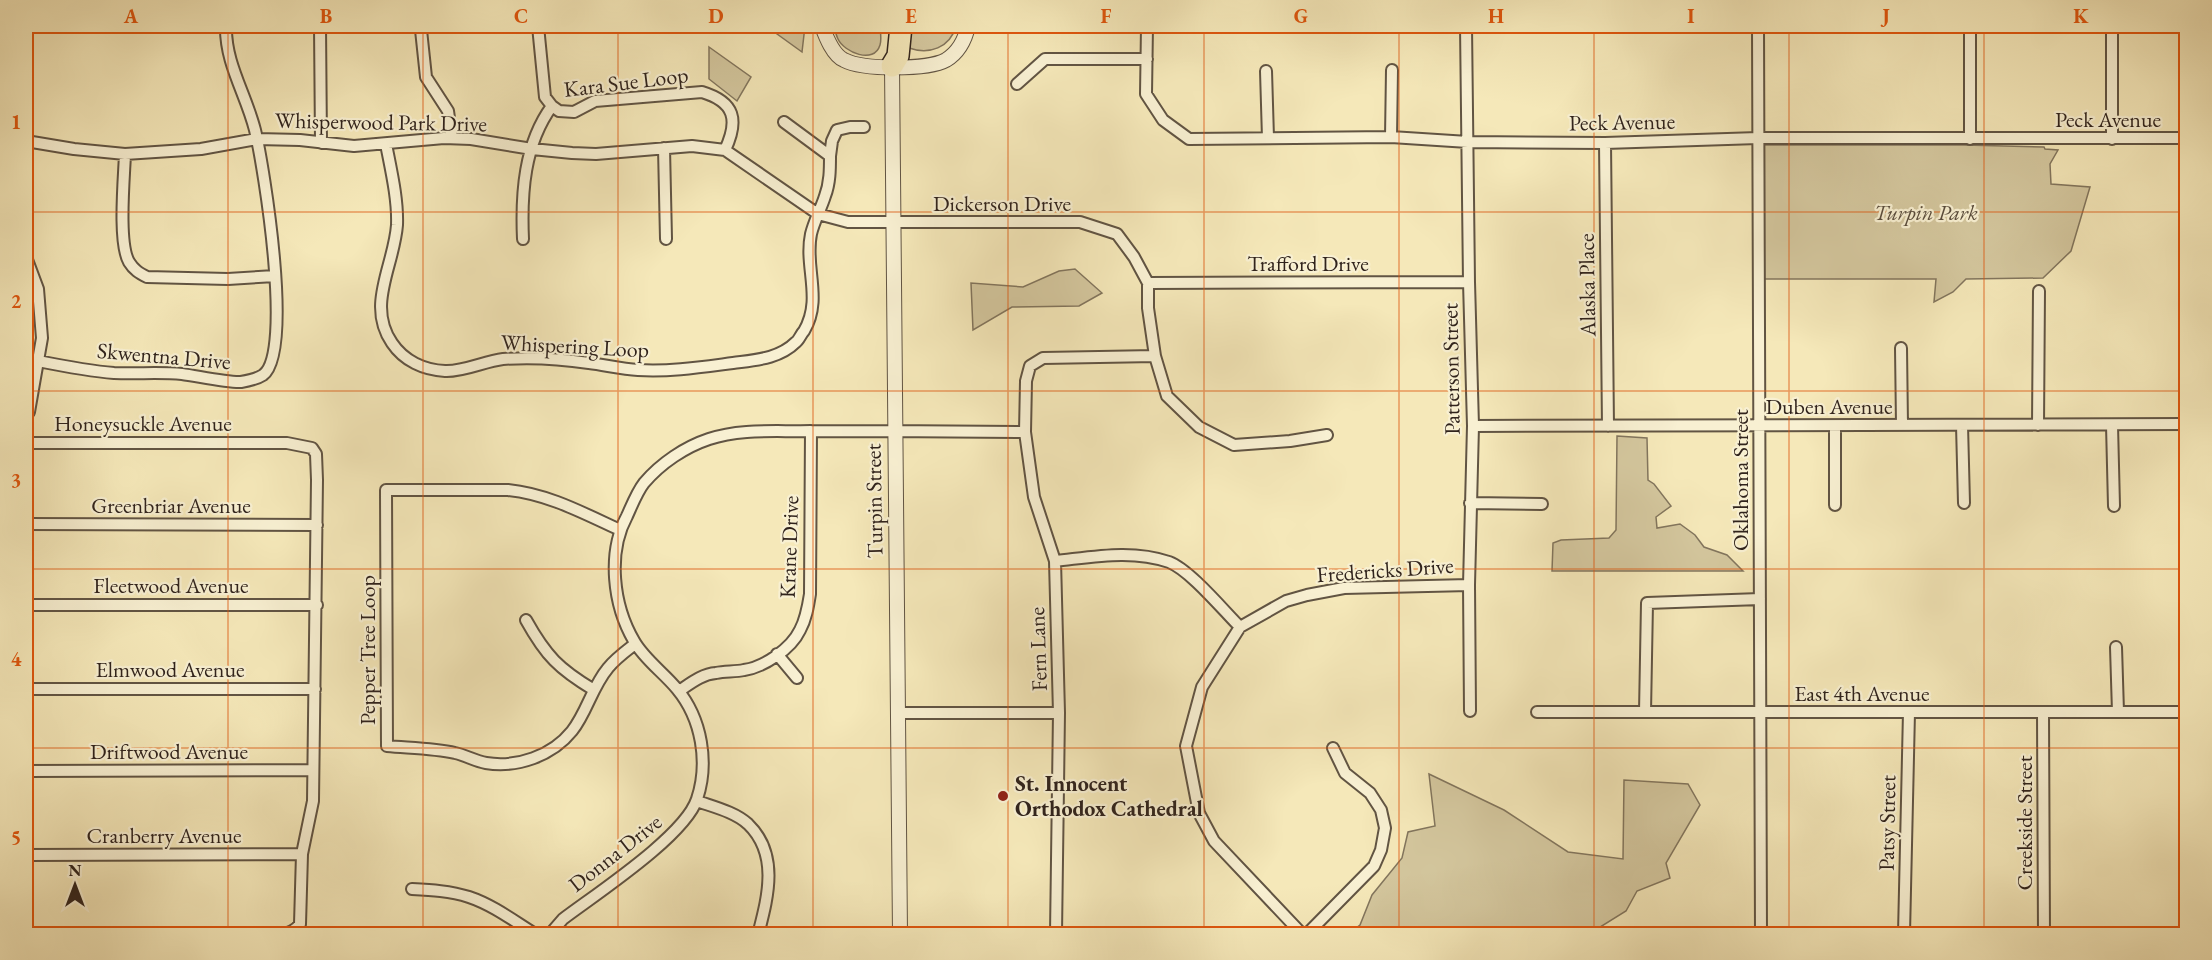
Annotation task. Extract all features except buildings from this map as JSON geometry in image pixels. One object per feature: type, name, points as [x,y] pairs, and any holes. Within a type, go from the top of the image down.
[{"type":"highway","points":[[888,26],[889,56],[892,66]]},
{"type":"highway","points":[[892,66],[898,56],[901,26]]},
{"type":"street","name":"Skwentna Drive","points":[[38,361],[116,373],[162,372],[206,376],[239,383],[263,375],[272,363],[276,344],[273,236],[257,139],[251,113],[235,77],[228,53],[226,26]]},
{"type":"street","points":[[320,26],[321,142]]},
{"type":"street","points":[[418,26],[422,30],[426,77],[448,111],[452,138]]},
{"type":"street","points":[[523,239],[522,208],[525,178],[536,132],[552,106],[545,97],[538,26]]},
{"type":"street","points":[[822,26],[829,43],[843,60],[866,65],[892,66],[933,65],[947,60],[962,45],[968,26]]},
{"type":"street","name":"Peck Avenue","points":[[1147,26],[1146,94],[1163,120],[1190,139],[1391,137],[1468,142],[1605,143],[1758,138],[2187,138]]},
{"type":"street","name":"Patterson Street","points":[[1466,26],[1473,426],[1469,585],[1470,711]]},
{"type":"street","name":"Oklahoma Street","points":[[1758,26],[1761,934]]},
{"type":"street","points":[[1970,26],[1970,139]]},
{"type":"street","points":[[2112,26],[2112,139]]},
{"type":"street","points":[[1017,84],[1045,59],[1147,59]]},
{"type":"street","name":"Turpin Street","points":[[892,66],[900,934]]},
{"type":"street","points":[[1391,137],[1392,70]]},
{"type":"street","points":[[1266,71],[1268,138]]},
{"type":"street","name":"Kara Sue Loop","points":[[552,106],[559,111],[574,112],[595,101],[702,92],[717,97],[728,106],[734,121],[733,134],[725,150]]},
{"type":"street","points":[[784,122],[830,156]]},
{"type":"street","name":"Whispering Loop","points":[[386,144],[397,223],[394,249],[380,304],[381,323],[402,356],[423,367],[447,372],[503,359],[586,363],[638,370],[684,369],[769,359],[797,342],[808,324],[814,303],[809,250],[812,232],[830,177],[832,141],[837,130],[864,127]]},
{"type":"street","name":"Whisperwood Park Drive","points":[[26,141],[125,154],[201,149],[257,139],[354,146],[452,138],[532,149],[596,154],[692,146],[725,150],[818,214],[848,222],[895,222]]},
{"type":"street","name":"Alaska Place","points":[[1605,143],[1608,426]]},
{"type":"street","points":[[664,148],[666,239]]},
{"type":"street","points":[[125,154],[124,244],[128,260],[135,271],[147,277],[228,279],[275,276]]},
{"type":"street","name":"Dickerson Drive","points":[[895,222],[1080,222],[1117,234],[1134,257],[1148,283],[1148,308],[1155,356],[1167,396],[1199,427],[1234,445],[1290,441],[1327,435]]},
{"type":"street","points":[[26,256],[38,289],[42,338],[29,412]]},
{"type":"street","name":"Trafford Drive","points":[[1148,283],[1469,282]]},
{"type":"street","points":[[2038,425],[2039,291]]},
{"type":"street","points":[[2187,291],[2187,317]]},
{"type":"street","points":[[1901,348],[1902,425]]},
{"type":"street","name":"Fern Lane","points":[[1056,934],[1059,713],[1055,561],[1034,497],[1025,432],[1026,381],[1029,366],[1042,358],[1155,356]]},
{"type":"street","name":"Duben Avenue","points":[[1473,426],[2187,424]]},
{"type":"street","points":[[1962,425],[1964,503]]},
{"type":"street","points":[[2112,425],[2114,506]]},
{"type":"street","points":[[1835,426],[1835,505]]},
{"type":"street","name":"Donna Drive","points":[[550,934],[563,919],[664,842],[681,825],[697,801],[703,752],[692,713],[679,691],[635,644],[624,622],[616,579],[615,556],[620,530],[643,484],[664,464],[686,449],[710,438],[738,432],[895,430],[1025,432]]},
{"type":"street","name":"Krane Drive","points":[[679,691],[698,678],[714,673],[746,670],[768,660],[800,632],[807,615],[810,594],[811,431]]},
{"type":"street","name":"Honeysuckle Avenue","points":[[26,443],[287,443],[312,448],[316,454],[317,525]]},
{"type":"street","name":"Pepper Tree Loop","points":[[620,530],[549,498],[528,492],[386,490],[387,746],[455,753],[488,763],[519,762],[537,758],[553,750],[571,732],[585,712],[594,690],[608,668],[635,644]]},
{"type":"street","points":[[1470,503],[1542,504]]},
{"type":"street","name":"Greenbriar Avenue","points":[[26,524],[317,525]]},
{"type":"street","points":[[239,934],[283,934],[296,930],[300,924],[302,854],[313,801],[317,525]]},
{"type":"street","points":[[1055,561],[1126,554],[1170,563],[1195,581],[1240,627]]},
{"type":"street","name":"Fredericks Drive","points":[[1302,934],[1214,841],[1198,813],[1186,746],[1202,687],[1240,627],[1286,601],[1307,594],[1344,588],[1469,585]]},
{"type":"street","points":[[1645,712],[1647,603],[1760,599]]},
{"type":"street","name":"Fleetwood Avenue","points":[[26,605],[317,604]]},
{"type":"street","points":[[526,620],[551,659],[567,674],[594,690]]},
{"type":"street","points":[[2116,647],[2118,712]]},
{"type":"street","points":[[777,654],[797,678]]},
{"type":"street","name":"Elmwood Avenue","points":[[26,689],[315,689]]},
{"type":"street","name":"East 4th Avenue","points":[[1537,712],[2187,712]]},
{"type":"street","name":"Patsy Street","points":[[1904,934],[1909,712]]},
{"type":"street","name":"Creekside Street","points":[[2043,712],[2044,934]]},
{"type":"street","points":[[897,713],[1059,713]]},
{"type":"street","points":[[1307,934],[1374,866],[1382,850],[1385,828],[1381,810],[1370,793],[1345,773],[1333,748]]},
{"type":"street","name":"Driftwood Avenue","points":[[26,771],[312,770]]},
{"type":"street","points":[[697,801],[731,813],[748,824],[762,843],[768,862],[769,886],[759,931]]},
{"type":"street","name":"Cranberry Avenue","points":[[26,855],[302,854]]},
{"type":"street","points":[[412,889],[447,892],[469,897],[487,904],[535,934]]},
{"type":"green space","points":[[766,26],[805,26],[802,52]]},
{"type":"green space","points":[[834,26],[880,26],[880,45],[872,54],[852,52],[841,44]]},
{"type":"green space","points":[[906,26],[956,26],[949,40],[944,44],[924,51],[909,48]]},
{"type":"green space","points":[[709,47],[751,77],[737,101],[709,79]]},
{"type":"green space","name":"Turpin Park","points":[[1763,145],[2044,147],[2058,150],[2050,164],[2051,184],[2090,187],[2071,251],[2043,278],[1966,279],[1953,292],[1934,302],[1936,279],[1762,279]]},
{"type":"green space","points":[[1075,269],[1102,293],[1079,306],[1012,307],[973,330],[971,283],[1023,287],[1059,271]]},
{"type":"green space","points":[[1617,436],[1647,438],[1648,480],[1654,484],[1671,506],[1656,517],[1657,528],[1680,524],[1695,535],[1704,547],[1727,555],[1743,571],[1552,571],[1553,543],[1561,540],[1609,538],[1616,530]]},
{"type":"green space","points":[[1429,774],[1504,810],[1568,852],[1623,859],[1624,780],[1688,784],[1700,805],[1666,863],[1670,878],[1637,891],[1626,911],[1589,934],[1348,934],[1360,925],[1372,895],[1402,858],[1408,832],[1435,826]]},
{"type":"place","name":"St. Innocent Orthodox Cathedral","points":[[1003,796]]}]
